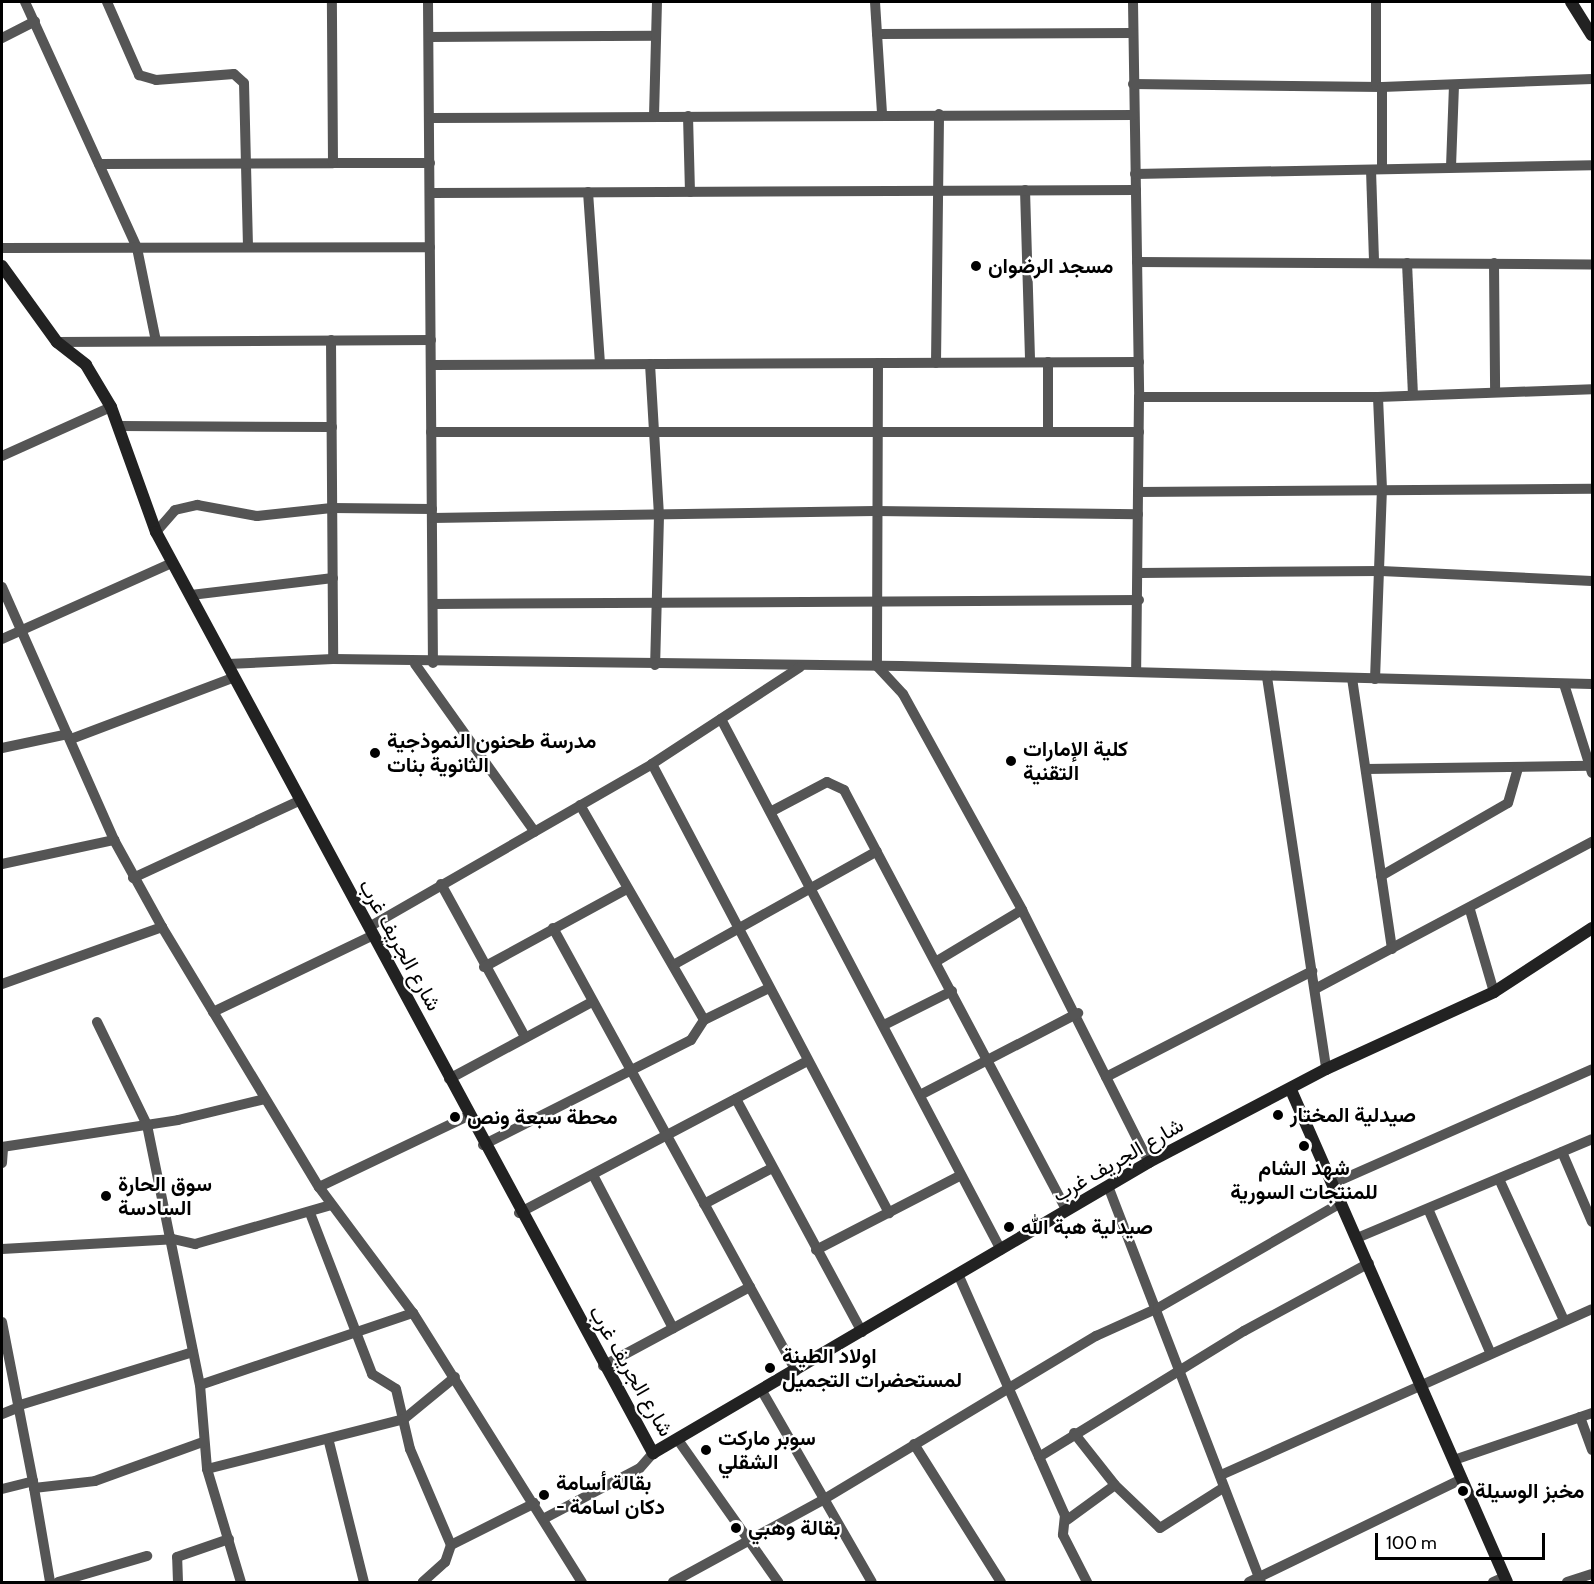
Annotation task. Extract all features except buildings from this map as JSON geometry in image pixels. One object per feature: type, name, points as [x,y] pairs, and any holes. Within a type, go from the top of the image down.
[{"type":"street","points":[[25,2],[136,248],[156,341]]},
{"type":"street","points":[[107,2],[139,75],[156,80],[241,78],[249,163],[248,247]]},
{"type":"street","points":[[332,2],[333,163]]},
{"type":"street","points":[[429,2],[433,663]]},
{"type":"street","points":[[654,116],[657,2]]},
{"type":"street","points":[[876,2],[882,114]]},
{"type":"street","points":[[1133,2],[1140,573],[1136,670]]},
{"type":"street","points":[[1374,261],[1379,86],[1377,2]]},
{"type":"street","points":[[1571,2],[1592,33]]},
{"type":"street","points":[[2,38],[35,21]]},
{"type":"street","points":[[877,34],[1133,33]]},
{"type":"street","points":[[429,36],[656,36]]},
{"type":"street","points":[[1133,84],[1379,86],[1593,79]]},
{"type":"street","points":[[1451,167],[1454,85]]},
{"type":"street","points":[[429,118],[882,114],[1134,115]]},
{"type":"street","points":[[936,363],[940,191],[939,114]]},
{"type":"street","points":[[688,116],[690,192]]},
{"type":"street","points":[[99,164],[429,163]]},
{"type":"street","points":[[1135,174],[1593,165]]},
{"type":"street","points":[[1025,190],[1030,362]]},
{"type":"street","points":[[430,193],[1136,190]]},
{"type":"street","points":[[588,192],[600,364]]},
{"type":"street","points":[[2,248],[430,246]]},
{"type":"street","points":[[1137,262],[1374,261],[1593,264]]},
{"type":"street","points":[[1407,263],[1413,394]]},
{"type":"street","points":[[1494,263],[1495,390]]},
{"type":"street","name":"شارع الجريف غرب","points":[[2,266],[57,342],[86,365],[111,407],[120,426],[156,532],[172,563],[235,677],[297,802],[372,931],[519,1213],[653,1453],[1149,1162],[1291,1090],[1326,1069],[1494,992],[1593,928]]},
{"type":"street","points":[[331,340],[333,659]]},
{"type":"street","points":[[57,342],[431,340]]},
{"type":"street","points":[[1048,362],[1048,431]]},
{"type":"street","points":[[431,365],[1139,362]]},
{"type":"street","points":[[878,363],[875,511],[877,666],[903,694],[1022,910],[1078,1013],[1106,1077],[1149,1162]]},
{"type":"street","points":[[650,364],[659,516],[656,665]]},
{"type":"street","points":[[1139,397],[1378,397],[1495,390],[1593,389]]},
{"type":"street","points":[[1375,679],[1381,571],[1382,489],[1378,397]]},
{"type":"street","points":[[2,456],[111,407]]},
{"type":"street","points":[[120,426],[332,427]]},
{"type":"street","points":[[431,432],[655,430],[1139,432]]},
{"type":"street","points":[[1138,492],[1593,489]]},
{"type":"street","points":[[156,532],[175,510],[197,505],[257,516],[333,508],[432,513],[659,516],[875,511],[1138,514]]},
{"type":"street","points":[[2,639],[172,563]]},
{"type":"street","points":[[1140,573],[1381,571],[1593,582]]},
{"type":"street","points":[[191,595],[333,578]]},
{"type":"street","points":[[2,587],[114,840],[162,927],[319,1187],[413,1312],[545,1518],[582,1582]]},
{"type":"street","points":[[433,604],[876,598],[1139,600]]},
{"type":"street","points":[[228,664],[333,659],[415,664],[877,666],[1136,670],[1267,678],[1593,684]]},
{"type":"street","points":[[415,664],[535,832]]},
{"type":"street","points":[[213,1012],[372,931],[441,884],[652,764],[800,667]]},
{"type":"street","points":[[2,748],[70,737],[235,677]]},
{"type":"street","points":[[1267,678],[1326,1069]]},
{"type":"street","points":[[1353,678],[1392,949]]},
{"type":"street","points":[[1366,769],[1518,767],[1591,770],[1564,684]]},
{"type":"street","points":[[721,719],[774,810],[1001,1250]]},
{"type":"street","points":[[652,764],[807,1061],[890,1213]]},
{"type":"street","points":[[1381,876],[1508,803],[1518,767]]},
{"type":"street","points":[[774,810],[827,782],[837,785],[877,851],[952,992],[990,1057],[1067,1211]]},
{"type":"street","points":[[134,878],[297,802]]},
{"type":"street","points":[[580,805],[627,889],[675,964],[704,1020]]},
{"type":"street","points":[[2,864],[114,840]]},
{"type":"street","points":[[1315,989],[1470,910],[1593,842]]},
{"type":"street","points":[[675,964],[877,851]]},
{"type":"street","points":[[441,884],[484,967],[525,1037]]},
{"type":"street","points":[[484,967],[627,889]]},
{"type":"street","points":[[937,961],[1022,910]]},
{"type":"street","points":[[1470,910],[1494,992]]},
{"type":"street","points":[[2,984],[162,927]]},
{"type":"street","points":[[553,928],[796,1371]]},
{"type":"street","points":[[1106,1077],[1312,971]]},
{"type":"street","points":[[483,1145],[631,1068],[691,1040],[704,1020],[769,988]]},
{"type":"street","points":[[884,1025],[952,992]]},
{"type":"street","points":[[449,1079],[592,1002]]},
{"type":"street","points":[[922,1094],[1078,1013]]},
{"type":"street","points":[[96,1022],[147,1125],[173,1239],[200,1385],[207,1469],[241,1582]]},
{"type":"street","points":[[519,1213],[807,1061]]},
{"type":"street","points":[[1334,1183],[1593,1069]]},
{"type":"street","points":[[1291,1090],[1334,1183],[1454,1460],[1502,1581]]},
{"type":"street","points":[[2,1163],[2,1147],[147,1125],[264,1099]]},
{"type":"street","points":[[736,1099],[816,1251],[862,1332]]},
{"type":"street","points":[[319,1187],[468,1116]]},
{"type":"street","points":[[1357,1238],[1429,1211],[1593,1139]]},
{"type":"street","points":[[1562,1152],[1593,1222]]},
{"type":"street","points":[[704,1204],[772,1168]]},
{"type":"street","points":[[594,1175],[673,1328]]},
{"type":"street","points":[[816,1251],[961,1175]]},
{"type":"street","points":[[1499,1179],[1563,1320]]},
{"type":"street","points":[[1108,1186],[1184,1370],[1257,1581],[1462,1479]]},
{"type":"street","points":[[673,1582],[821,1501],[1096,1336],[1158,1308],[1342,1202]]},
{"type":"street","points":[[2,1249],[173,1239],[195,1244],[310,1214],[331,1205]]},
{"type":"street","points":[[1429,1211],[1490,1352]]},
{"type":"street","points":[[310,1214],[360,1333],[372,1374],[392,1383],[404,1419],[410,1449],[451,1545],[445,1562],[423,1582]]},
{"type":"street","points":[[1039,1457],[1074,1433],[1184,1370],[1244,1331],[1369,1263]]},
{"type":"street","points":[[958,1274],[1005,1389],[1067,1520],[1063,1535],[1087,1582]]},
{"type":"street","points":[[603,1366],[750,1287]]},
{"type":"street","points":[[1221,1475],[1420,1383],[1593,1309]]},
{"type":"street","points":[[200,1385],[360,1333],[413,1312]]},
{"type":"street","points":[[2,1322],[34,1485],[50,1582]]},
{"type":"street","points":[[2,1414],[194,1352]]},
{"type":"street","points":[[207,1469],[329,1442],[404,1419],[454,1377]]},
{"type":"street","points":[[762,1391],[821,1501],[872,1582]]},
{"type":"street","points":[[1454,1460],[1593,1413]]},
{"type":"street","points":[[1580,1417],[1593,1450]]},
{"type":"street","points":[[1074,1433],[1115,1485],[1160,1528],[1223,1488]]},
{"type":"street","points":[[678,1440],[750,1539],[778,1582]]},
{"type":"street","points":[[2,1489],[95,1481],[203,1442]]},
{"type":"street","points":[[329,1442],[364,1582]]},
{"type":"street","points":[[914,1444],[1001,1582]]},
{"type":"street","points":[[545,1518],[634,1472],[653,1453]]},
{"type":"street","points":[[1067,1520],[1115,1485]]},
{"type":"street","points":[[451,1545],[535,1503]]},
{"type":"street","points":[[178,1582],[177,1557],[229,1539]]},
{"type":"street","points":[[58,1582],[147,1556]]},
{"type":"street","points":[[1567,1582],[1593,1574]]},
{"type":"place","name":"مسجد الرضوان","points":[[976,266]]},
{"type":"place","name":"مدرسة طحنون النموذجية الثانوية بنات","points":[[375,753]]},
{"type":"place","name":"كلية الإمارات التقنية","points":[[1011,761]]},
{"type":"place","name":"صيدلية المختار","points":[[1278,1115]]},
{"type":"place","name":"محطة سبعة ونص","points":[[455,1117]]},
{"type":"place","name":"شهد الشام للمنتجات السورية","points":[[1304,1146]]},
{"type":"place","name":"سوق الحارة السادسة","points":[[106,1196]]},
{"type":"place","name":"صيدلية هبة الله","points":[[1009,1227]]},
{"type":"place","name":"اولاد الطينة لمستحضرات التجميل","points":[[770,1368]]},
{"type":"place","name":"سوبر ماركت الشقلي","points":[[706,1450]]},
{"type":"place","name":"مخبز الوسيلة","points":[[1463,1491]]},
{"type":"place","name":"بقالة أسامة - دكان اسامة","points":[[544,1495]]},
{"type":"place","name":"بقالة وهبي","points":[[736,1528]]}]
